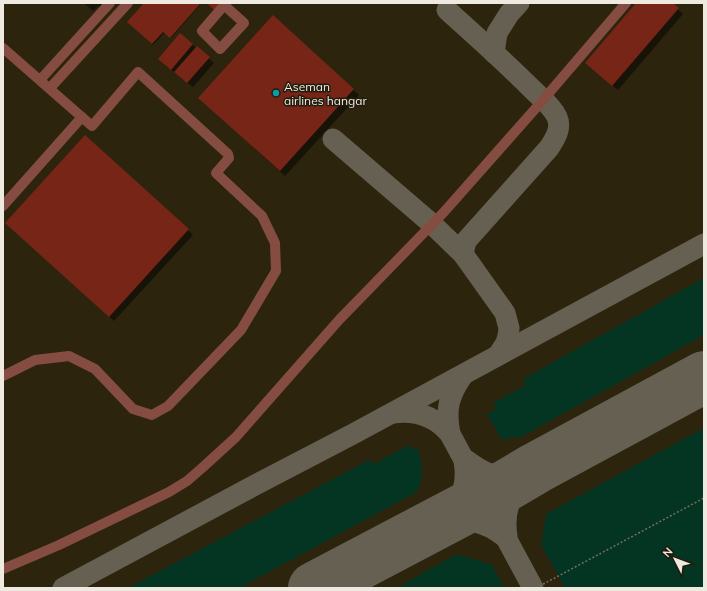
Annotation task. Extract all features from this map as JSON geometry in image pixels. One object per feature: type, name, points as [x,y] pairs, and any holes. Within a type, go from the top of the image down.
[{"type":"lane","points":[[40,80],[110,3]]},
{"type":"lane","points":[[50,88],[128,3]]},
{"type":"lane","points":[[3,569],[59,545],[169,492],[187,481],[202,468],[236,437],[339,320],[444,212],[626,3]]},
{"type":"lane","points":[[85,31],[94,40]]},
{"type":"lane","points":[[3,48],[92,126],[138,72],[228,154],[229,158],[216,173],[262,216],[275,243],[276,271],[241,330],[168,406],[152,415],[133,409],[95,369],[69,356],[35,360],[3,376]]},
{"type":"lane","points":[[3,206],[82,117]]},
{"type":"path","points":[[536,588],[704,498]]},
{"type":"shaded area","points":[[3,3],[704,3],[704,588],[3,588]]},
{"type":"green space","points":[[704,278],[704,335],[521,437],[501,439],[487,414],[496,409],[493,403],[526,385],[523,379]]},
{"type":"green space","points":[[704,428],[704,588],[565,588],[541,545],[546,514]]},
{"type":"green space","points":[[409,445],[412,450],[417,447],[421,459],[422,475],[417,492],[239,588],[128,588],[369,460],[374,464]]},
{"type":"green space","points":[[457,554],[492,565],[504,588],[396,588]]},
{"type":"building","points":[[144,3],[201,3],[170,38],[163,32],[152,44],[127,22]]},
{"type":"building","points":[[207,3],[224,3],[216,12]]},
{"type":"building","points":[[636,3],[673,3],[679,8],[612,86],[585,63]]},
{"type":"building","name":"Aseman airlines hangar","points":[[273,15],[354,89],[280,171],[198,98]]},
{"type":"building","points":[[180,33],[193,44],[171,70],[158,59]]},
{"type":"building","points":[[197,46],[210,57],[187,83],[174,72]]},
{"type":"building","points":[[85,135],[189,229],[109,317],[5,223]]},
{"type":"taxiway","points":[[494,53],[497,33],[509,14],[519,3]]},
{"type":"taxiway","points":[[447,10],[546,102],[555,113],[559,125],[557,133],[549,148],[466,241],[463,254],[505,313],[509,328],[508,336],[506,343],[499,354]]},
{"type":"taxiway","points":[[333,139],[432,224],[463,254]]},
{"type":"taxiway","points":[[63,588],[353,434],[704,244]]},
{"type":"taxiway","points":[[450,434],[448,417],[449,403],[454,389],[463,375]]},
{"type":"taxiway","points":[[393,413],[410,412],[424,416],[438,423],[450,434],[533,588]]},
{"type":"taxiway","points":[[466,460],[479,469],[490,474],[518,478]]},
{"type":"taxiway","points":[[448,517],[457,504],[463,491],[465,477],[464,461]]},
{"type":"taxiway","points":[[507,536],[506,515],[508,506],[516,491],[536,468]]},
{"type":"taxiway","points":[[438,522],[473,522],[489,527],[505,537]]},
{"type":"runway","points":[[314,588],[485,498],[536,468],[704,377]]},
{"type":"place","name":"Aseman airlines hangar","points":[[276,93]]}]
